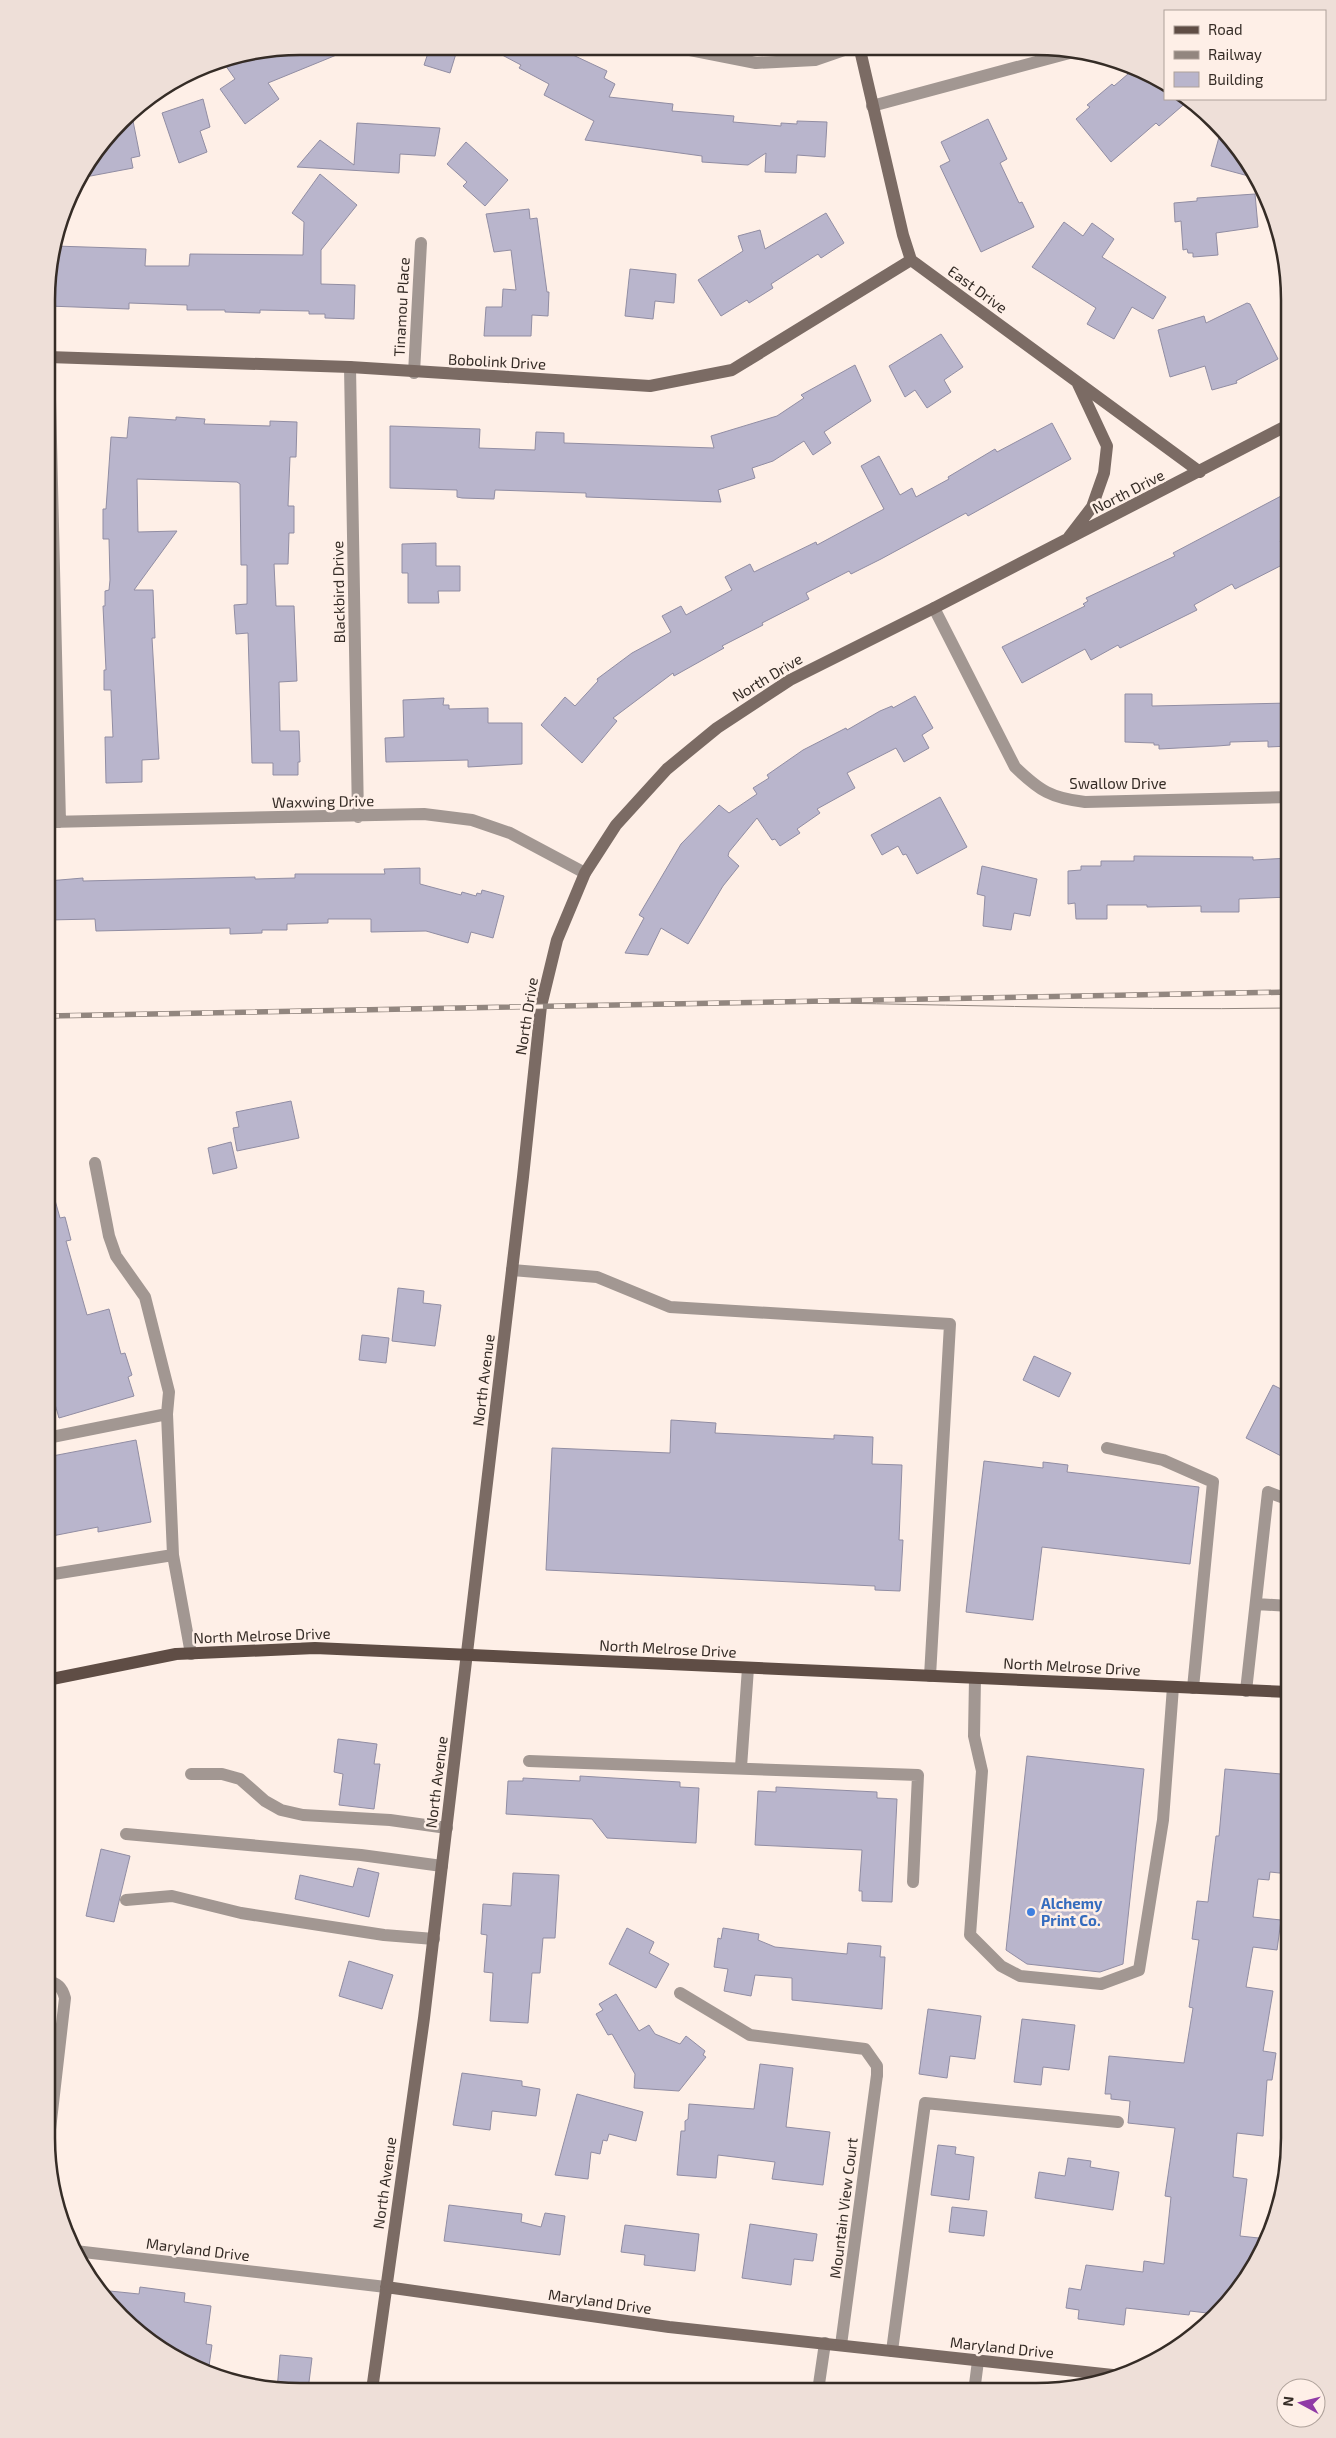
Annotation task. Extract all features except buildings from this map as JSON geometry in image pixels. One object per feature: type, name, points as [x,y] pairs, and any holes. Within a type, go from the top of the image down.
[{"type":"main road","points":[[861,55],[911,260]]},
{"type":"main road","name":"Bobolink Drive","points":[[55,357],[350,367],[414,373],[650,386],[732,370],[911,260]]},
{"type":"main road","name":"East Drive","points":[[911,260],[1200,472]]},
{"type":"main road","points":[[1066,541],[1092,507],[1104,472],[1107,446],[1076,381]]},
{"type":"main road","name":"North Drive","points":[[523,1177],[541,1006],[557,940],[585,873],[616,825],[666,768],[717,728],[790,680],[1066,541],[1281,429]]},
{"type":"main road","name":"North Avenue","points":[[373,2383],[434,1939],[523,1177]]},
{"type":"main road","name":"North Melrose Drive","points":[[55,1678],[176,1654],[315,1648],[1281,1692]]},
{"type":"main road","name":"Maryland Drive","points":[[386,2287],[669,2327],[1102,2374]]},
{"type":"street","points":[[715,55],[756,63],[815,60],[830,55]]},
{"type":"street","points":[[872,106],[1057,56]]},
{"type":"street","name":"Tinamou Place","points":[[414,373],[421,243]]},
{"type":"street","name":"Blackbird Drive","points":[[350,367],[358,817]]},
{"type":"street","name":"Swallow Drive","points":[[934,608],[1015,767],[1034,785],[1058,798],[1085,802],[1281,797]]},
{"type":"street","name":"Waxwing Drive","points":[[55,822],[358,817],[424,814],[472,820],[510,833],[585,873]]},
{"type":"street","points":[[95,1163],[109,1236],[116,1256],[145,1297],[169,1392],[167,1414],[173,1555],[191,1654]]},
{"type":"street","points":[[512,1270],[597,1277],[670,1307],[950,1324],[930,1676]]},
{"type":"street","points":[[55,1436],[167,1414]]},
{"type":"street","points":[[1107,1448],[1164,1460],[1213,1482],[1193,1688]]},
{"type":"street","points":[[1246,1690],[1268,1492],[1281,1497]]},
{"type":"street","points":[[55,1574],[173,1555]]},
{"type":"street","points":[[1256,1604],[1281,1606]]},
{"type":"street","points":[[741,1767],[748,1668]]},
{"type":"street","points":[[975,1678],[974,1736],[982,1772],[970,1935],[1001,1966],[1020,1976],[1101,1984],[1140,1970],[1163,1820],[1173,1687]]},
{"type":"street","points":[[529,1761],[741,1767],[918,1775],[913,1882]]},
{"type":"street","points":[[191,1774],[222,1774],[240,1779],[265,1801],[281,1810],[303,1815],[390,1820],[447,1828]]},
{"type":"street","points":[[126,1834],[361,1855],[442,1866]]},
{"type":"street","points":[[126,1900],[172,1896],[241,1914],[384,1936],[434,1939]]},
{"type":"street","points":[[55,1983],[62,1989],[64,1998],[55,2082]]},
{"type":"street","name":"Mountain View Court","points":[[680,1993],[750,2035],[865,2049],[877,2066],[842,2346]]},
{"type":"street","points":[[892,2351],[925,2103],[1118,2122]]},
{"type":"street","name":"Maryland Drive","points":[[83,2252],[386,2287]]},
{"type":"street","points":[[819,2383],[825,2344]]},
{"type":"street","points":[[975,2383],[978,2361]]},
{"type":"tram line","points":[[739,1002],[1221,1009],[1281,1008]]},
{"type":"railway","points":[[55,1016],[1281,992]]},
{"type":"place","name":"Alchemy Print Co.","points":[[1031,1912]]}]
